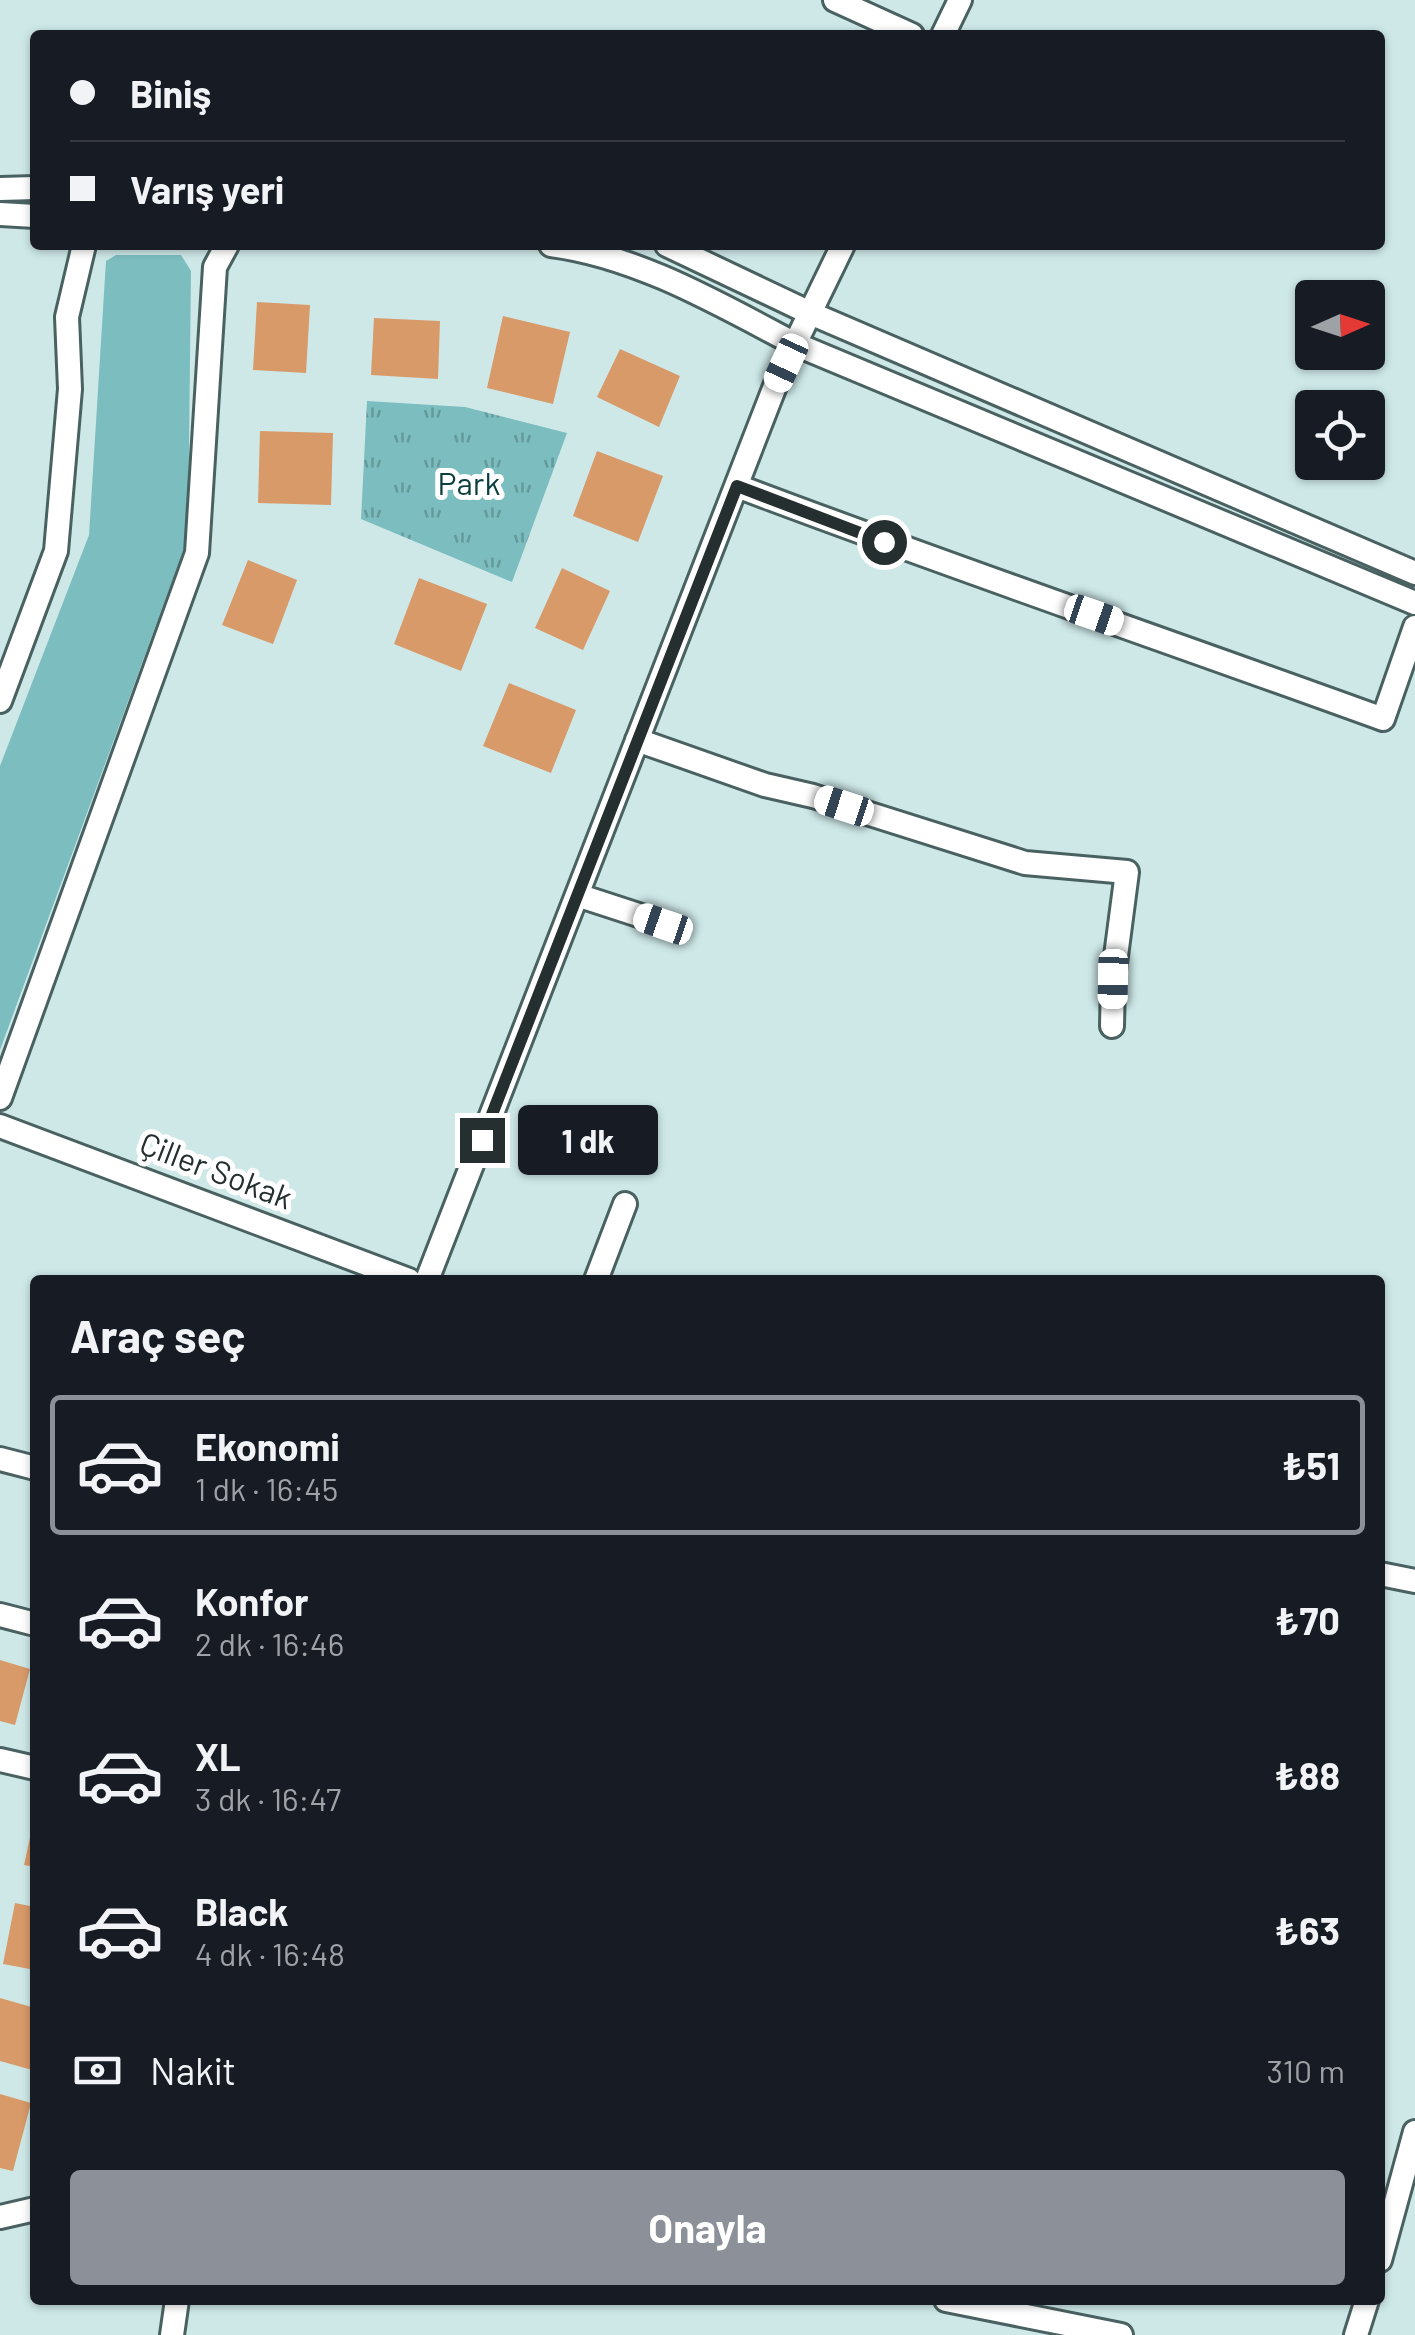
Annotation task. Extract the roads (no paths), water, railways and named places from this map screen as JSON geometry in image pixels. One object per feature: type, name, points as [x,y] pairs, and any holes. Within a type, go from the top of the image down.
[{"type":"street","points":[[835,0],[901,30]]},
{"type":"street","points":[[945,30],[960,0]]},
{"type":"street","points":[[0,189],[30,188]]},
{"type":"street","points":[[0,214],[30,216]]},
{"type":"street","points":[[0,700],[56,550],[70,389],[67,317],[83,250]]},
{"type":"street","points":[[0,1098],[197,554],[215,267],[225,250]]},
{"type":"street","points":[[570,250],[630,266],[710,300],[795,344],[1415,603]]},
{"type":"street","points":[[678,250],[810,313],[1415,573]]},
{"type":"street","points":[[429,1275],[737,486],[795,344],[841,250]]},
{"type":"street","points":[[737,486],[1382,719],[1415,626]]},
{"type":"street","points":[[638,740],[764,785],[814,796],[1025,863],[1127,872],[1113,979],[1112,1026]]},
{"type":"street","points":[[577,894],[663,924]]},
{"type":"street","name":"Çiller Sokak","points":[[0,1126],[396,1275]]},
{"type":"street","points":[[598,1275],[625,1204]]},
{"type":"street","points":[[0,1459],[30,1467]]},
{"type":"street","points":[[1385,1575],[1415,1581]]},
{"type":"street","points":[[0,1615],[30,1623]]},
{"type":"street","points":[[1385,2242],[1415,2132]]},
{"type":"street","points":[[0,2216],[30,2211]]},
{"type":"street","points":[[172,2335],[176,2305]]},
{"type":"street","points":[[971,2305],[1121,2335]]},
{"type":"street","points":[[1356,2335],[1366,2305]]},
{"type":"park label","name":"Park","points":[[469,484]]}]
